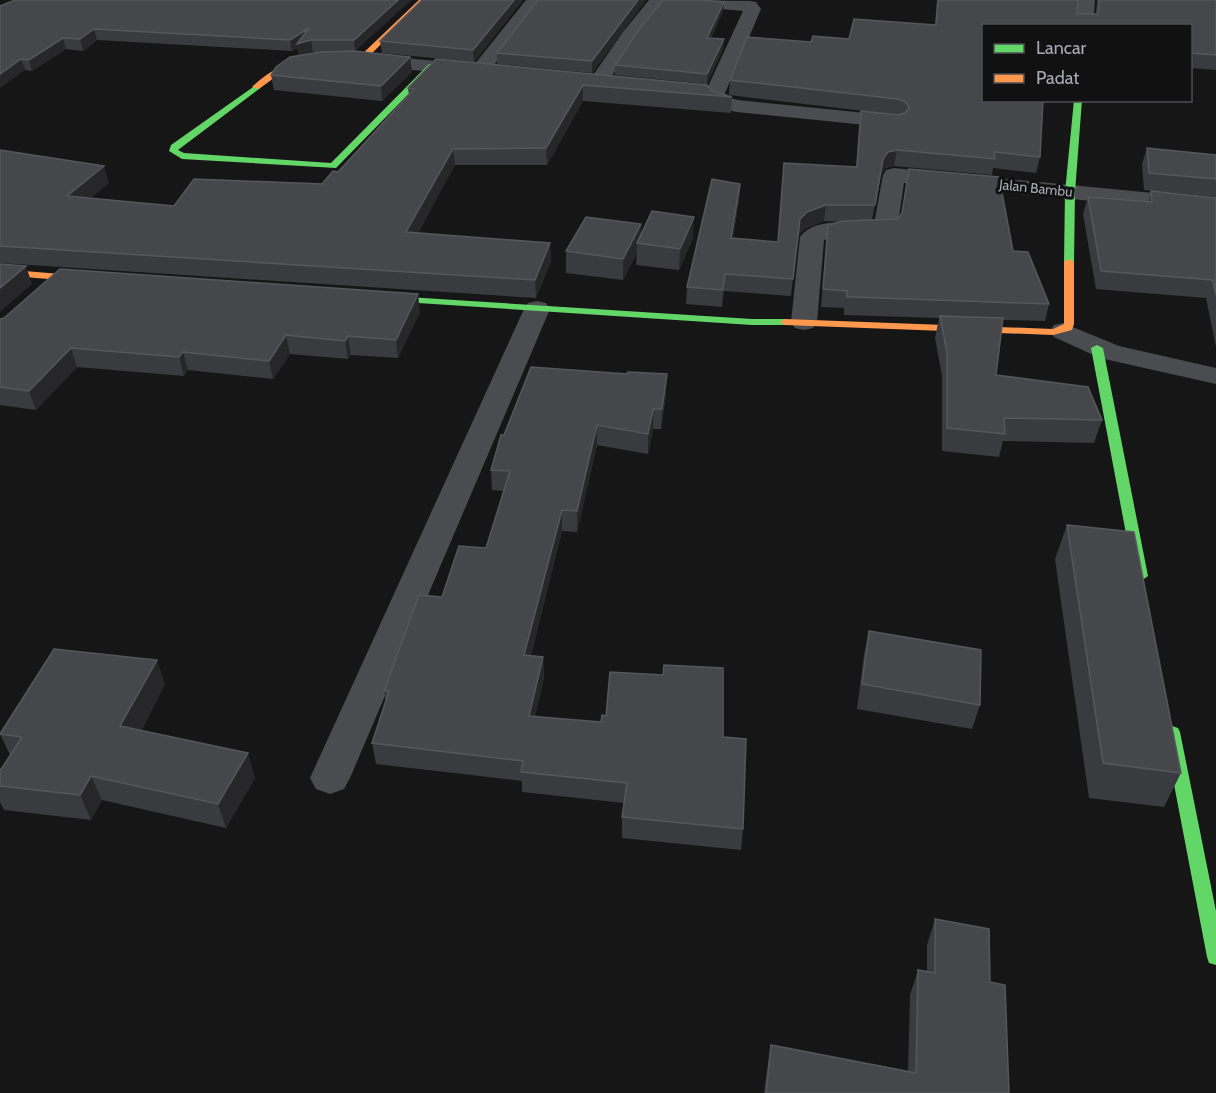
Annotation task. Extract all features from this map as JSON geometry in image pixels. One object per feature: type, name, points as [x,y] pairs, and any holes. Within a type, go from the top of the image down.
[{"type":"street","points":[[361,59],[423,0]]},
{"type":"street","points":[[480,70],[536,0]]},
{"type":"street","points":[[622,83],[589,80],[658,0]]},
{"type":"street","points":[[680,0],[736,3],[750,6],[752,9],[715,93]]},
{"type":"street","points":[[1084,24],[1086,0]]},
{"type":"street","points":[[432,66],[333,166],[182,156],[173,151],[174,147],[285,66],[298,62],[332,58],[361,59],[502,72]]},
{"type":"street","points":[[692,90],[715,93]]},
{"type":"street","points":[[715,93],[719,101],[736,106],[895,122]]},
{"type":"street","points":[[1064,331],[1069,324],[1071,192],[1078,102]]},
{"type":"street","name":"Jalan Bambu","points":[[804,322],[812,237],[821,230],[874,232],[885,230],[894,175],[1216,206]]},
{"type":"street","points":[[0,272],[105,280]]},
{"type":"street","points":[[35,297],[58,277]]},
{"type":"street","points":[[363,298],[752,322],[1064,331],[1097,348],[1216,376]]},
{"type":"street","points":[[330,778],[537,309]]},
{"type":"street","points":[[1097,348],[1144,592]]},
{"type":"street","points":[[1170,721],[1216,957]]},
{"type":"building","points":[[15,0],[398,0],[354,40],[311,40],[297,44],[309,28],[290,40],[94,29],[80,39],[63,38],[29,60],[21,59],[0,74],[0,6]]},
{"type":"building","points":[[422,0],[514,0],[473,50],[380,41]]},
{"type":"building","points":[[538,0],[638,0],[592,61],[497,53]]},
{"type":"building","points":[[663,0],[724,2],[707,38],[724,39],[707,74],[615,65]]},
{"type":"building","points":[[938,0],[1078,0],[1077,14],[1098,14],[1099,0],[1216,0],[1216,55],[1192,53],[1192,24],[982,24],[982,102],[1043,102],[1040,157],[994,152],[995,159],[897,150],[888,152],[883,159],[875,205],[826,205],[807,212],[800,219],[793,279],[725,274],[723,290],[687,287],[712,179],[740,184],[731,238],[778,242],[784,163],[857,167],[861,111],[898,115],[905,113],[909,108],[906,102],[898,99],[730,80],[747,37],[811,42],[813,36],[849,39],[854,19],[936,25]]},
{"type":"building","points":[[354,51],[410,57],[381,86],[271,75],[276,67],[290,57],[321,52]]},
{"type":"building","points":[[436,59],[707,85],[712,91],[732,97],[583,85],[546,148],[453,149],[406,232],[550,243],[535,280],[0,246],[0,150],[104,166],[67,196],[174,206],[194,179],[322,184],[333,171],[338,172],[414,89],[408,88]]},
{"type":"building","points":[[1147,148],[1216,155],[1216,179],[1149,173]]},
{"type":"building","points":[[909,169],[999,177],[1013,251],[1028,252],[1049,304],[847,297],[847,291],[823,289],[828,225],[843,221],[898,219],[902,213]]},
{"type":"building","points":[[1151,191],[1216,198],[1216,295],[1213,280],[1101,271],[1088,197],[1152,202]]},
{"type":"building","points":[[652,211],[694,217],[680,249],[637,243]]},
{"type":"building","points":[[586,217],[641,224],[623,259],[566,251]]},
{"type":"building","points":[[0,264],[26,266],[0,288]]},
{"type":"building","points":[[60,269],[418,294],[396,340],[348,336],[345,341],[286,335],[269,361],[183,352],[179,357],[71,348],[29,391],[0,387],[0,319]]},
{"type":"building","points":[[940,316],[1003,318],[996,375],[1088,387],[1102,420],[1004,418],[1005,434],[947,428],[947,353]]},
{"type":"building","points":[[531,367],[627,374],[628,372],[667,374],[662,409],[653,409],[648,434],[597,425],[577,511],[562,510],[524,655],[543,657],[529,716],[601,722],[602,715],[606,716],[610,672],[663,675],[664,665],[723,668],[723,737],[746,739],[743,829],[622,817],[627,783],[521,772],[523,761],[372,743],[389,691],[384,691],[419,595],[442,597],[459,546],[486,548],[510,471],[491,470],[501,435],[504,435]]},
{"type":"building","points":[[1067,525],[1134,532],[1181,773],[1103,763]]},
{"type":"building","points":[[869,631],[981,650],[980,705],[862,684]]},
{"type":"building","points":[[54,649],[157,660],[120,726],[248,753],[218,804],[91,776],[80,795],[0,786],[0,771],[22,737],[0,734]]},
{"type":"building","points":[[935,919],[989,929],[990,982],[1005,985],[1009,1093],[766,1093],[771,1045],[916,1073],[918,970],[935,973]]},
{"type":"traffic: fast","points":[[256,87],[174,147],[173,151],[182,156],[333,166],[432,66]]},
{"type":"traffic: fast","points":[[1069,262],[1070,192],[1078,102]]},
{"type":"traffic: fast","points":[[376,298],[752,322],[785,322]]},
{"type":"traffic: fast","points":[[1097,348],[1141,576]]},
{"type":"traffic: fast","points":[[1172,732],[1216,957]]},
{"type":"traffic: slow","points":[[256,87],[279,70],[296,63],[323,58],[361,59],[423,0]]},
{"type":"traffic: slow","points":[[785,322],[1053,332],[1068,328],[1069,324],[1069,262]]},
{"type":"traffic: slow","points":[[0,272],[97,280]]}]
